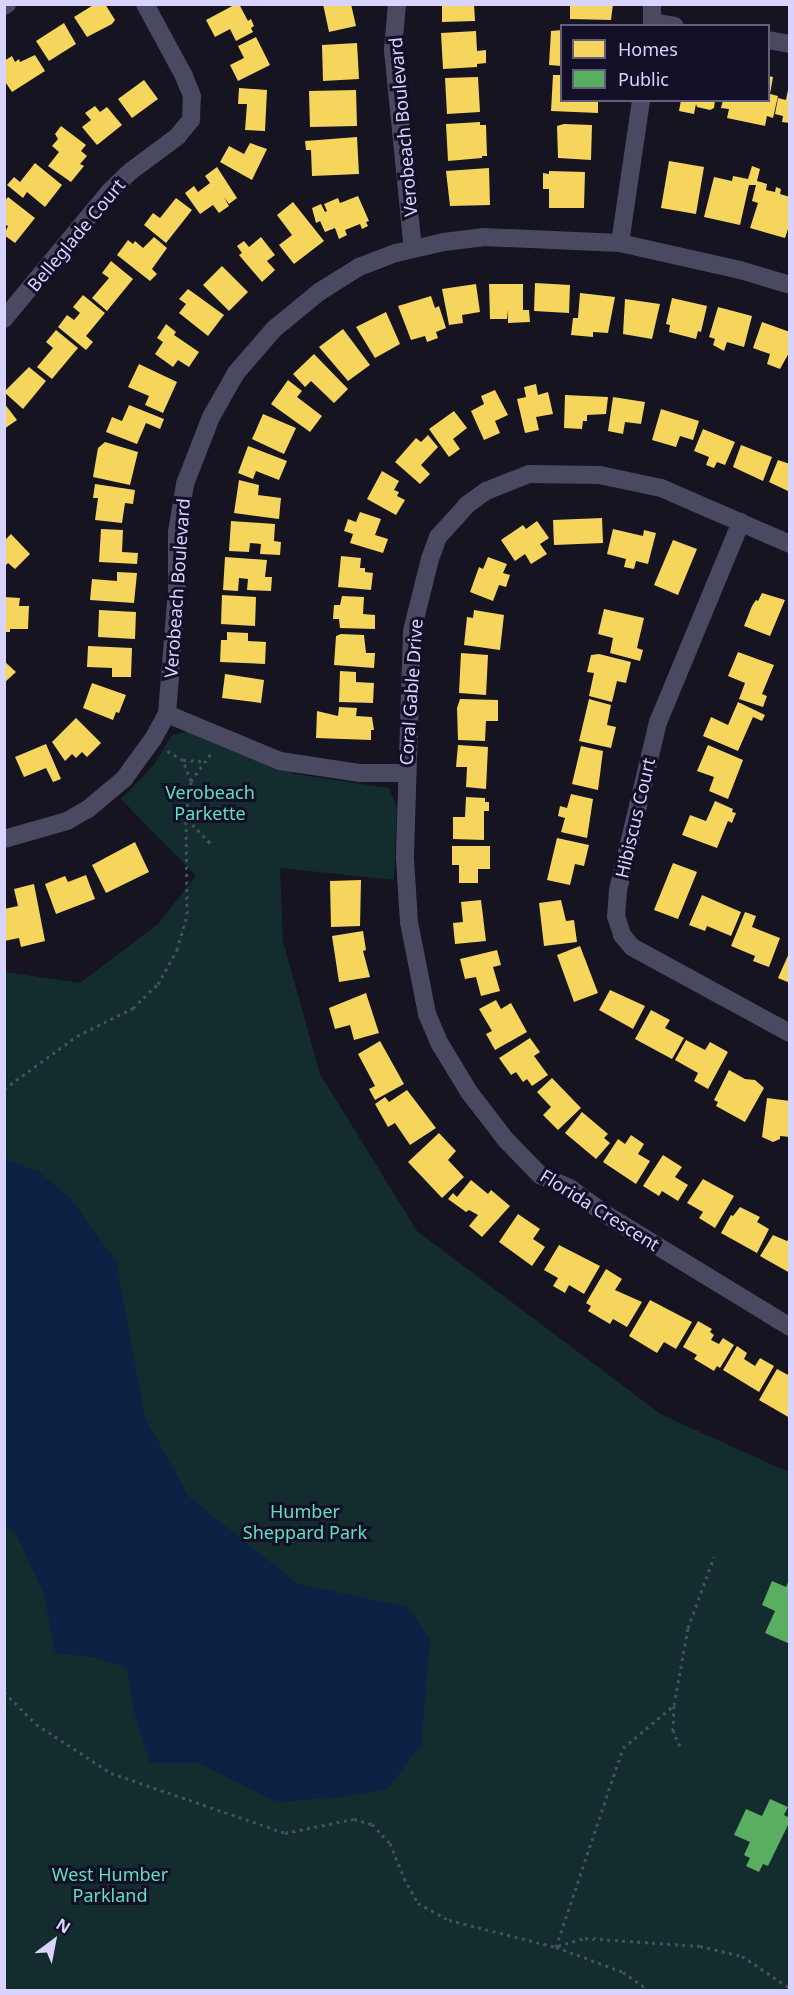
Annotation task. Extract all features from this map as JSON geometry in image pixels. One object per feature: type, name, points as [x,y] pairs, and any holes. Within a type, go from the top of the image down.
[{"type":"street","name":"Belleglade Court","points":[[4,319],[109,192],[131,171],[177,137],[191,120],[192,96],[184,76],[145,4]]},
{"type":"street","name":"Verobeach Boulevard","points":[[397,4],[393,50],[413,249]]},
{"type":"street","points":[[652,17],[670,24]]},
{"type":"street","points":[[770,40],[789,44]]},
{"type":"street","points":[[620,243],[641,102]]},
{"type":"street","name":"Verobeach Boulevard","points":[[4,839],[67,821],[88,809],[124,779],[152,742],[167,714],[177,589],[177,532],[185,484],[221,396],[236,373],[274,329],[319,292],[359,267],[413,249],[483,237],[620,243],[740,270],[789,285]]},
{"type":"street","name":"Coral Gable Drive","points":[[167,714],[280,761],[359,773],[407,773],[412,631],[430,559],[438,537],[453,517],[486,490],[530,474],[600,475],[661,488],[789,544]]},
{"type":"street","name":"Hibiscus Court","points":[[741,522],[658,722],[618,890],[616,916],[622,935],[632,947],[789,1033]]},
{"type":"street","name":"Florida Crescent","points":[[407,773],[405,859],[409,922],[427,1014],[440,1044],[469,1092],[506,1140],[540,1175],[570,1188],[605,1214],[789,1327]]},
{"type":"path","points":[[4,1089],[77,1036],[133,1008],[159,984],[177,950],[187,914],[186,817],[191,781],[224,738]]},
{"type":"path","points":[[152,742],[183,760],[205,761]]},
{"type":"path","points":[[183,760],[191,781]]},
{"type":"path","points":[[186,817],[213,846]]},
{"type":"path","points":[[680,1746],[673,1731],[674,1705],[688,1628],[714,1557]]},
{"type":"path","points":[[4,1692],[36,1724],[111,1773],[285,1833],[354,1819],[372,1824],[390,1843],[404,1878],[418,1903],[449,1920],[556,1947],[623,1972],[649,1990]]},
{"type":"path","points":[[556,1947],[623,1748],[674,1705]]},
{"type":"path","points":[[556,1947],[585,1938],[700,1946],[742,1956],[789,1988]]},
{"type":"green space","name":"Humber Sheppard Park","points":[[191,731],[295,774],[389,788],[397,808],[394,880],[280,868],[283,941],[320,1074],[417,1231],[662,1415],[789,1472],[789,1990],[5,1990],[5,972],[80,983],[158,924],[196,876],[121,799],[153,766],[172,735]]},
{"type":"water","points":[[4,1159],[39,1172],[70,1198],[116,1261],[145,1418],[189,1497],[298,1584],[407,1607],[430,1639],[421,1745],[387,1789],[340,1797],[277,1802],[199,1763],[150,1763],[134,1713],[127,1668],[93,1657],[55,1653],[44,1595],[16,1533],[5,1526]]},
{"type":"building: Homes","points":[[95,4],[105,4],[115,20],[112,24],[87,37],[74,17]]},
{"type":"building: Homes","points":[[239,4],[248,21],[251,19],[254,26],[251,28],[253,32],[236,41],[230,29],[215,37],[206,20]]},
{"type":"building: Homes","points":[[323,4],[351,4],[356,26],[329,32]]},
{"type":"building: Homes","points":[[442,4],[474,4],[475,21],[442,22]]},
{"type":"building: Homes","points":[[613,4],[611,20],[570,19],[570,6]]},
{"type":"building: Homes","points":[[64,23],[76,44],[49,61],[36,41]]},
{"type":"building: Homes","points":[[560,30],[560,66],[549,65],[551,31]]},
{"type":"building: Homes","points":[[476,31],[477,51],[486,50],[486,63],[477,64],[477,67],[443,69],[441,33]]},
{"type":"building: Homes","points":[[256,37],[270,65],[238,81],[230,65],[244,58],[238,46]]},
{"type":"building: Homes","points":[[357,43],[359,79],[323,81],[322,45]]},
{"type":"building: Homes","points":[[35,55],[45,71],[12,92],[4,80],[4,61],[12,56],[15,62],[19,59],[20,62]]},
{"type":"building: Homes","points":[[553,75],[560,75],[560,102],[598,102],[598,113],[551,111]]},
{"type":"building: Homes","points":[[770,76],[773,77],[770,94]]},
{"type":"building: Homes","points":[[478,77],[480,112],[447,114],[445,78]]},
{"type":"building: Homes","points":[[144,80],[158,99],[132,118],[118,99]]},
{"type":"building: Homes","points":[[239,88],[267,90],[265,131],[245,130],[247,104],[238,104]]},
{"type":"building: Homes","points":[[356,90],[357,126],[310,127],[309,91]]},
{"type":"building: Homes","points":[[788,90],[790,90],[790,123],[782,122],[783,116],[775,114],[778,98],[786,100]]},
{"type":"building: Homes","points":[[770,94],[778,96],[773,118],[767,116],[765,126],[727,118],[729,109],[721,108],[722,102],[770,102]]},
{"type":"building: Homes","points":[[681,102],[715,102],[714,108],[710,110],[697,107],[696,104],[694,114],[679,111]]},
{"type":"building: Homes","points":[[95,106],[100,112],[107,107],[122,125],[97,145],[82,127],[91,120],[85,113]]},
{"type":"building: Homes","points":[[480,122],[480,125],[486,125],[487,156],[448,161],[446,124]]},
{"type":"building: Homes","points":[[592,125],[591,160],[558,158],[557,126]]},
{"type":"building: Homes","points":[[61,126],[86,145],[81,151],[87,156],[80,164],[84,166],[71,182],[48,166],[59,152],[52,146],[58,139],[55,134]]},
{"type":"building: Homes","points":[[357,137],[359,174],[312,176],[311,150],[306,150],[305,141]]},
{"type":"building: Homes","points":[[250,143],[267,149],[252,180],[220,162],[229,146],[244,154]]},
{"type":"building: Homes","points":[[669,161],[704,167],[696,214],[661,208]]},
{"type":"building: Homes","points":[[35,163],[62,185],[45,207],[27,192],[23,198],[7,185],[14,177],[20,182]]},
{"type":"building: Homes","points":[[752,166],[760,169],[757,181],[767,184],[766,190],[775,192],[776,187],[781,189],[780,194],[790,197],[790,223],[785,238],[750,228],[758,203],[752,201],[756,185],[749,185],[740,225],[704,217],[714,177],[732,181],[733,176],[748,179]]},
{"type":"building: Homes","points":[[217,167],[237,198],[229,204],[224,197],[229,206],[219,213],[213,205],[200,214],[185,193],[194,186],[198,192],[210,183],[205,176]]},
{"type":"building: Homes","points":[[489,168],[490,205],[450,206],[446,171]]},
{"type":"building: Homes","points":[[549,171],[585,172],[584,208],[549,208],[549,189],[543,189],[543,173],[549,174]]},
{"type":"building: Homes","points":[[358,196],[369,221],[366,222],[368,226],[362,229],[360,224],[345,230],[347,235],[339,239],[335,228],[325,232],[320,221],[316,223],[312,208],[321,204],[325,212],[327,211],[324,204],[338,198],[340,203]]},
{"type":"building: Homes","points":[[8,197],[35,218],[15,243],[4,235],[8,226],[4,224],[4,202]]},
{"type":"building: Homes","points":[[176,198],[192,210],[166,243],[144,225],[153,213],[160,218]]},
{"type":"building: Homes","points":[[293,202],[324,241],[294,264],[279,245],[292,235],[277,215]]},
{"type":"building: Homes","points":[[154,237],[167,248],[152,269],[157,274],[150,281],[117,255],[128,240],[133,244],[135,241],[143,248]]},
{"type":"building: Homes","points":[[261,237],[275,255],[267,261],[275,270],[262,282],[239,255],[242,253],[237,246],[244,241],[249,247]]},
{"type":"building: Homes","points":[[111,261],[133,279],[107,311],[92,298],[109,278],[102,273]]},
{"type":"building: Homes","points":[[222,266],[248,292],[229,311],[203,285]]},
{"type":"building: Homes","points":[[535,283],[570,285],[569,313],[534,311]]},
{"type":"building: Homes","points":[[476,284],[480,312],[462,315],[463,323],[449,325],[442,289]]},
{"type":"building: Homes","points":[[489,284],[523,284],[523,310],[529,310],[530,322],[508,323],[508,310],[507,319],[490,319]]},
{"type":"building: Homes","points":[[188,289],[224,315],[208,336],[179,313],[186,304],[179,299]]},
{"type":"building: Homes","points":[[580,293],[615,297],[608,333],[593,332],[593,337],[571,335],[573,318],[578,318]]},
{"type":"building: Homes","points":[[83,295],[105,313],[86,336],[93,342],[86,350],[58,327],[67,315],[74,320],[80,313],[73,307]]},
{"type":"building: Homes","points":[[431,296],[435,308],[439,306],[446,328],[436,332],[438,338],[427,342],[425,336],[411,340],[398,306]]},
{"type":"building: Homes","points":[[672,298],[707,306],[701,332],[698,331],[696,339],[669,332],[670,325],[666,324]]},
{"type":"building: Homes","points":[[625,299],[660,304],[652,339],[623,334]]},
{"type":"building: Homes","points":[[718,307],[752,316],[744,347],[727,342],[724,351],[713,345],[715,339],[709,337]]},
{"type":"building: Homes","points":[[386,312],[400,344],[375,358],[356,327]]},
{"type":"building: Homes","points":[[762,322],[790,332],[790,351],[780,369],[767,364],[770,354],[753,348]]},
{"type":"building: Homes","points":[[166,324],[176,332],[174,335],[199,352],[189,367],[178,360],[173,367],[155,354],[163,342],[157,338]]},
{"type":"building: Homes","points":[[343,329],[370,365],[348,381],[319,347]]},
{"type":"building: Homes","points":[[56,330],[78,348],[52,379],[37,367],[53,348],[46,342]]},
{"type":"building: Homes","points":[[314,354],[348,389],[334,403],[311,381],[305,387],[293,374]]},
{"type":"building: Homes","points":[[139,364],[177,382],[163,413],[145,405],[149,396],[128,387]]},
{"type":"building: Homes","points":[[29,367],[46,381],[23,409],[4,392]]},
{"type":"building: Homes","points":[[288,380],[302,391],[297,397],[322,416],[310,432],[271,404]]},
{"type":"building: Homes","points":[[536,384],[538,395],[548,392],[553,414],[536,417],[539,430],[525,433],[517,399],[526,397],[524,387]]},
{"type":"building: Homes","points":[[495,390],[508,415],[495,421],[500,433],[484,440],[471,411],[484,404],[481,396]]},
{"type":"building: Homes","points":[[565,395],[608,397],[606,414],[587,415],[587,421],[583,421],[582,429],[564,428]]},
{"type":"building: Homes","points":[[613,397],[645,402],[641,424],[625,422],[623,434],[608,431]]},
{"type":"building: Homes","points":[[4,403],[17,420],[4,429]]},
{"type":"building: Homes","points":[[129,405],[164,419],[160,429],[146,423],[137,444],[106,432],[112,417],[122,421]]},
{"type":"building: Homes","points":[[661,409],[699,421],[693,440],[680,436],[676,447],[652,440]]},
{"type":"building: Homes","points":[[454,411],[467,428],[453,439],[460,449],[449,457],[429,429]]},
{"type":"building: Homes","points":[[263,414],[296,428],[284,454],[252,439]]},
{"type":"building: Homes","points":[[703,429],[735,442],[725,465],[717,462],[714,468],[706,465],[709,457],[694,451]]},
{"type":"building: Homes","points":[[428,435],[438,447],[421,465],[430,474],[420,484],[395,462],[416,438],[421,442]]},
{"type":"building: Homes","points":[[105,442],[138,452],[130,485],[93,477],[98,448]]},
{"type":"building: Homes","points":[[741,445],[772,457],[763,481],[733,467]]},
{"type":"building: Homes","points":[[248,446],[287,461],[279,480],[256,471],[253,479],[238,473]]},
{"type":"building: Homes","points":[[778,460],[790,464],[790,492],[769,482]]},
{"type":"building: Homes","points":[[382,471],[399,481],[394,490],[399,492],[397,496],[405,500],[396,515],[367,499]]},
{"type":"building: Homes","points":[[239,480],[259,485],[258,495],[281,498],[279,519],[234,513]]},
{"type":"building: Homes","points":[[95,484],[135,490],[133,504],[125,503],[122,523],[95,520],[98,498],[93,498]]},
{"type":"building: Homes","points":[[360,512],[381,519],[375,535],[388,539],[383,553],[350,543],[353,534],[344,531],[348,519],[356,522]]},
{"type":"building: Homes","points":[[602,518],[603,543],[554,545],[553,520]]},
{"type":"building: Homes","points":[[231,521],[275,524],[274,541],[281,542],[280,555],[260,554],[261,544],[250,543],[249,552],[229,551]]},
{"type":"building: Homes","points":[[537,521],[549,538],[540,544],[547,554],[531,564],[525,554],[515,561],[501,540],[523,525],[526,529]]},
{"type":"building: Homes","points":[[101,529],[123,530],[122,552],[138,553],[137,564],[99,562]]},
{"type":"building: Homes","points":[[613,529],[643,536],[644,530],[656,533],[648,564],[636,561],[634,569],[624,567],[626,559],[607,554]]},
{"type":"building: Homes","points":[[11,534],[30,554],[15,569],[8,563],[4,567],[4,541]]},
{"type":"building: Homes","points":[[673,540],[697,549],[678,595],[654,585]]},
{"type":"building: Homes","points":[[341,556],[361,558],[360,568],[365,568],[365,572],[373,573],[371,590],[338,587]]},
{"type":"building: Homes","points":[[225,557],[267,560],[265,577],[272,577],[271,591],[247,590],[248,579],[239,578],[238,591],[223,590]]},
{"type":"building: Homes","points":[[488,557],[507,564],[503,573],[510,575],[506,587],[499,585],[493,601],[470,592],[479,567],[483,569]]},
{"type":"building: Homes","points":[[117,572],[137,573],[134,603],[90,600],[92,579],[117,581]]},
{"type":"building: Homes","points":[[762,593],[785,600],[770,636],[744,626],[752,606]]},
{"type":"building: Homes","points":[[222,595],[256,597],[255,626],[221,624]]},
{"type":"building: Homes","points":[[342,596],[364,597],[363,614],[375,615],[375,629],[340,628],[339,619],[333,619],[334,605],[340,605]]},
{"type":"building: Homes","points":[[4,597],[20,598],[19,606],[29,606],[28,629],[10,629],[10,632],[5,632]]},
{"type":"building: Homes","points":[[604,609],[644,618],[637,648],[643,650],[640,661],[610,653],[613,638],[598,634]]},
{"type":"building: Homes","points":[[99,610],[136,612],[135,639],[98,637]]},
{"type":"building: Homes","points":[[474,610],[504,615],[500,650],[464,645],[467,617],[473,618]]},
{"type":"building: Homes","points":[[227,632],[248,633],[248,641],[266,642],[265,664],[220,662],[221,640],[227,640]]},
{"type":"building: Homes","points":[[341,634],[364,635],[366,653],[375,653],[374,668],[334,665],[336,636]]},
{"type":"building: Homes","points":[[88,646],[132,648],[131,677],[112,677],[112,668],[87,667]]},
{"type":"building: Homes","points":[[738,652],[774,665],[762,694],[767,696],[763,707],[739,699],[745,683],[728,676]]},
{"type":"building: Homes","points":[[461,653],[488,655],[486,695],[459,693]]},
{"type":"building: Homes","points":[[599,654],[631,662],[626,683],[617,681],[612,702],[589,696],[594,673],[587,672],[591,655]]},
{"type":"building: Homes","points":[[4,661],[16,672],[4,683]]},
{"type":"building: Homes","points":[[340,671],[356,672],[356,682],[374,683],[373,703],[339,702]]},
{"type":"building: Homes","points":[[225,674],[264,680],[261,703],[222,698]]},
{"type":"building: Homes","points":[[92,683],[126,695],[119,713],[116,712],[113,720],[83,708]]},
{"type":"building: Homes","points":[[460,699],[498,700],[498,721],[486,721],[485,741],[458,740],[457,708]]},
{"type":"building: Homes","points":[[589,699],[611,705],[607,725],[616,727],[611,748],[579,741]]},
{"type":"building: Homes","points":[[738,702],[765,715],[762,721],[753,717],[738,751],[703,736],[711,717],[728,725]]},
{"type":"building: Homes","points":[[339,707],[357,708],[356,716],[372,717],[374,730],[371,730],[371,740],[316,738],[317,711],[338,716]]},
{"type":"building: Homes","points":[[76,718],[101,743],[87,757],[82,752],[76,758],[72,754],[65,761],[52,742]]},
{"type":"building: Homes","points":[[46,744],[61,779],[53,782],[46,768],[24,777],[15,757]]},
{"type":"building: Homes","points":[[458,745],[488,747],[486,789],[466,787],[467,767],[456,767]]},
{"type":"building: Homes","points":[[708,745],[743,760],[728,799],[709,791],[714,777],[697,771]]},
{"type":"building: Homes","points":[[581,746],[603,751],[598,790],[572,784]]},
{"type":"building: Homes","points":[[571,794],[593,799],[587,838],[561,832],[565,818],[558,816],[560,806],[567,808]]},
{"type":"building: Homes","points":[[466,797],[485,798],[485,802],[489,802],[489,811],[484,811],[484,840],[453,839],[453,817],[465,817]]},
{"type":"building: Homes","points":[[715,801],[733,809],[732,812],[736,813],[732,823],[728,821],[717,848],[682,835],[690,815],[706,821]]},
{"type":"building: Homes","points":[[557,838],[589,845],[584,866],[575,864],[570,885],[547,880]]},
{"type":"building: Homes","points":[[135,842],[149,872],[106,893],[92,865]]},
{"type":"building: Homes","points":[[452,846],[490,846],[490,869],[478,869],[478,883],[459,883],[459,865],[452,865]]},
{"type":"building: Homes","points":[[673,863],[697,872],[678,919],[654,910]]},
{"type":"building: Homes","points":[[86,875],[95,899],[56,914],[45,884],[65,876],[68,882]]},
{"type":"building: Homes","points":[[361,880],[360,926],[331,927],[330,881]]},
{"type":"building: Homes","points":[[34,884],[45,941],[21,947],[19,938],[4,941],[4,909],[18,906],[14,889]]},
{"type":"building: Homes","points":[[702,895],[741,912],[731,936],[707,926],[705,931],[689,925]]},
{"type":"building: Homes","points":[[481,900],[486,941],[455,944],[453,923],[463,922],[461,902]]},
{"type":"building: Homes","points":[[561,900],[566,921],[574,920],[577,942],[544,946],[539,903]]},
{"type":"building: Homes","points":[[745,912],[756,916],[752,927],[780,938],[769,967],[753,961],[755,956],[731,946]]},
{"type":"building: Homes","points":[[363,931],[366,950],[363,951],[370,977],[339,982],[332,936]]},
{"type":"building: Homes","points":[[580,946],[598,993],[574,1002],[557,955]]},
{"type":"building: Homes","points":[[497,950],[501,965],[493,967],[500,991],[481,996],[476,977],[465,979],[460,959]]},
{"type":"building: Homes","points":[[790,951],[790,983],[778,978]]},
{"type":"building: Homes","points":[[610,990],[645,1006],[633,1029],[599,1010]]},
{"type":"building: Homes","points":[[366,993],[379,1033],[354,1040],[350,1025],[335,1029],[329,1008]]},
{"type":"building: Homes","points":[[496,1000],[501,1009],[511,1003],[527,1032],[495,1050],[486,1034],[492,1031],[479,1009]]},
{"type":"building: Homes","points":[[651,1010],[670,1020],[665,1028],[684,1038],[672,1059],[635,1039]]},
{"type":"building: Homes","points":[[530,1038],[540,1052],[534,1056],[548,1075],[532,1086],[527,1079],[523,1082],[516,1072],[511,1075],[499,1058]]},
{"type":"building: Homes","points":[[686,1040],[705,1050],[710,1042],[728,1052],[708,1089],[694,1081],[698,1073],[675,1060]]},
{"type":"building: Homes","points":[[380,1041],[404,1084],[375,1100],[369,1089],[375,1086],[358,1054]]},
{"type":"building: Homes","points":[[729,1070],[745,1079],[755,1080],[764,1088],[745,1122],[716,1106],[718,1102],[714,1100]]},
{"type":"building: Homes","points":[[552,1078],[581,1108],[558,1130],[543,1115],[551,1107],[537,1092]]},
{"type":"building: Homes","points":[[407,1090],[436,1128],[410,1145],[395,1123],[388,1127],[375,1104],[385,1097],[389,1102]]},
{"type":"building: Homes","points":[[767,1098],[790,1101],[790,1137],[780,1136],[780,1139],[773,1142],[762,1137]]},
{"type":"building: Homes","points":[[582,1112],[608,1134],[604,1138],[610,1143],[596,1159],[565,1133]]},
{"type":"building: Homes","points":[[439,1133],[456,1151],[448,1160],[464,1177],[442,1198],[408,1162]]},
{"type":"building: Homes","points":[[631,1135],[644,1144],[638,1154],[650,1161],[636,1184],[603,1162],[618,1139],[625,1144]]},
{"type":"building: Homes","points":[[663,1155],[682,1167],[675,1177],[688,1185],[678,1201],[662,1191],[659,1196],[643,1186]]},
{"type":"building: Homes","points":[[703,1179],[734,1196],[715,1228],[699,1218],[703,1212],[687,1203]]},
{"type":"building: Homes","points":[[471,1180],[488,1194],[491,1190],[510,1206],[482,1237],[469,1226],[478,1215],[469,1210],[466,1212],[448,1199],[453,1193],[457,1197]]},
{"type":"building: Homes","points":[[740,1207],[760,1217],[757,1222],[769,1229],[757,1253],[721,1233],[731,1215],[733,1216]]},
{"type":"building: Homes","points":[[518,1214],[540,1229],[533,1239],[545,1247],[532,1266],[499,1242]]},
{"type":"building: Homes","points":[[773,1235],[787,1241],[790,1238],[790,1273],[760,1256]]},
{"type":"building: Homes","points":[[559,1245],[600,1266],[584,1294],[569,1285],[565,1293],[553,1286],[558,1278],[544,1270]]},
{"type":"building: Homes","points":[[606,1269],[622,1279],[615,1290],[642,1302],[627,1327],[613,1319],[610,1324],[588,1311],[591,1306],[586,1303]]},
{"type":"building: Homes","points":[[650,1300],[692,1322],[676,1349],[664,1342],[657,1353],[629,1336]]},
{"type":"building: Homes","points":[[698,1321],[712,1329],[710,1332],[714,1335],[711,1340],[719,1344],[723,1338],[734,1345],[720,1368],[717,1366],[714,1371],[694,1359],[697,1355],[683,1347]]},
{"type":"building: Homes","points":[[737,1346],[747,1353],[744,1359],[755,1366],[760,1358],[774,1366],[759,1392],[723,1370]]},
{"type":"building: Homes","points":[[777,1369],[790,1376],[790,1418],[759,1400]]},
{"type":"building: Public","points":[[790,1578],[790,1644],[765,1633],[775,1611],[762,1605],[772,1581],[786,1587]]},
{"type":"building: Public","points":[[770,1799],[788,1807],[784,1815],[790,1818],[790,1821],[768,1866],[763,1864],[759,1872],[746,1866],[750,1858],[744,1855],[750,1842],[734,1835],[746,1809],[762,1816]]},
{"type":"park label","name":"Verobeach Parkette","points":[[210,803]]},
{"type":"park label","name":"West Humber Parkland","points":[[110,1885]]}]
